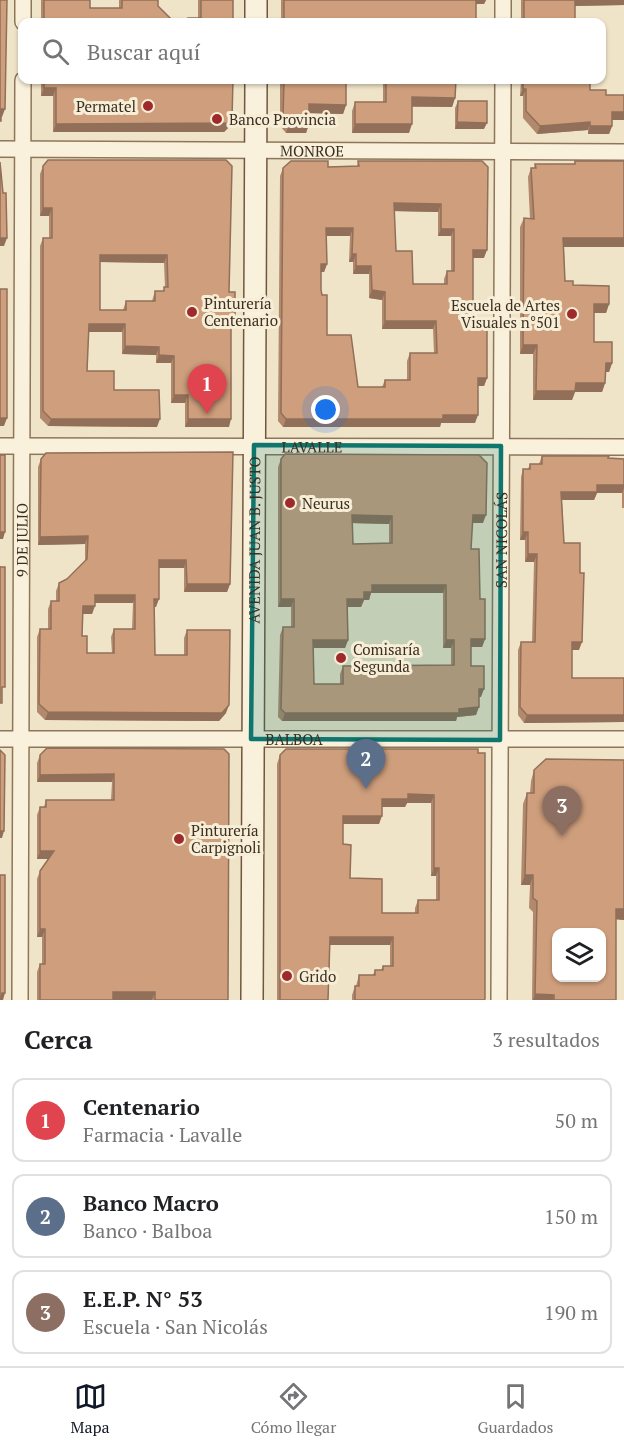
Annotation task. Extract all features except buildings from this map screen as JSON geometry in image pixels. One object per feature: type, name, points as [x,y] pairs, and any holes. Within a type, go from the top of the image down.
[{"type":"main road","points":[[256,0],[256,18]]},
{"type":"main road","name":"AVENIDA JUAN B. JUSTO","points":[[252,1000],[251,739],[255,84]]},
{"type":"street","points":[[23,0],[23,18]]},
{"type":"street","points":[[503,0],[503,18]]},
{"type":"street","name":"9 DE JULIO","points":[[20,1000],[23,84]]},
{"type":"street","name":"SAN NICOLÁS","points":[[499,1000],[503,84]]},
{"type":"street","name":"MONROE","points":[[0,149],[624,152]]},
{"type":"street","name":"LAVALLE","points":[[0,446],[624,447]]},
{"type":"street","name":"BALBOA","points":[[0,739],[624,740]]},
{"type":"highlighted area","points":[[254,445],[501,446],[500,740],[251,739]]},
{"type":"place","name":"Permatel","points":[[148,106]]},
{"type":"place","name":"Banco Provincia","points":[[217,119]]},
{"type":"place","name":"Pinturería Centenario","points":[[192,312]]},
{"type":"place","name":"Escuela de Artes Visuales n°501","points":[[572,314]]},
{"type":"place","name":"Centenario","points":[[207,414]]},
{"type":"place","name":"Neurus","points":[[290,503]]},
{"type":"place","name":"Comisaría Segunda","points":[[341,658]]},
{"type":"place","name":"Banco Macro","points":[[366,789]]},
{"type":"place","name":"E.E.P. N° 53","points":[[562,836]]},
{"type":"place","name":"Pinturería Carpignoli","points":[[179,839]]},
{"type":"place","name":"Grido","points":[[287,976]]}]
